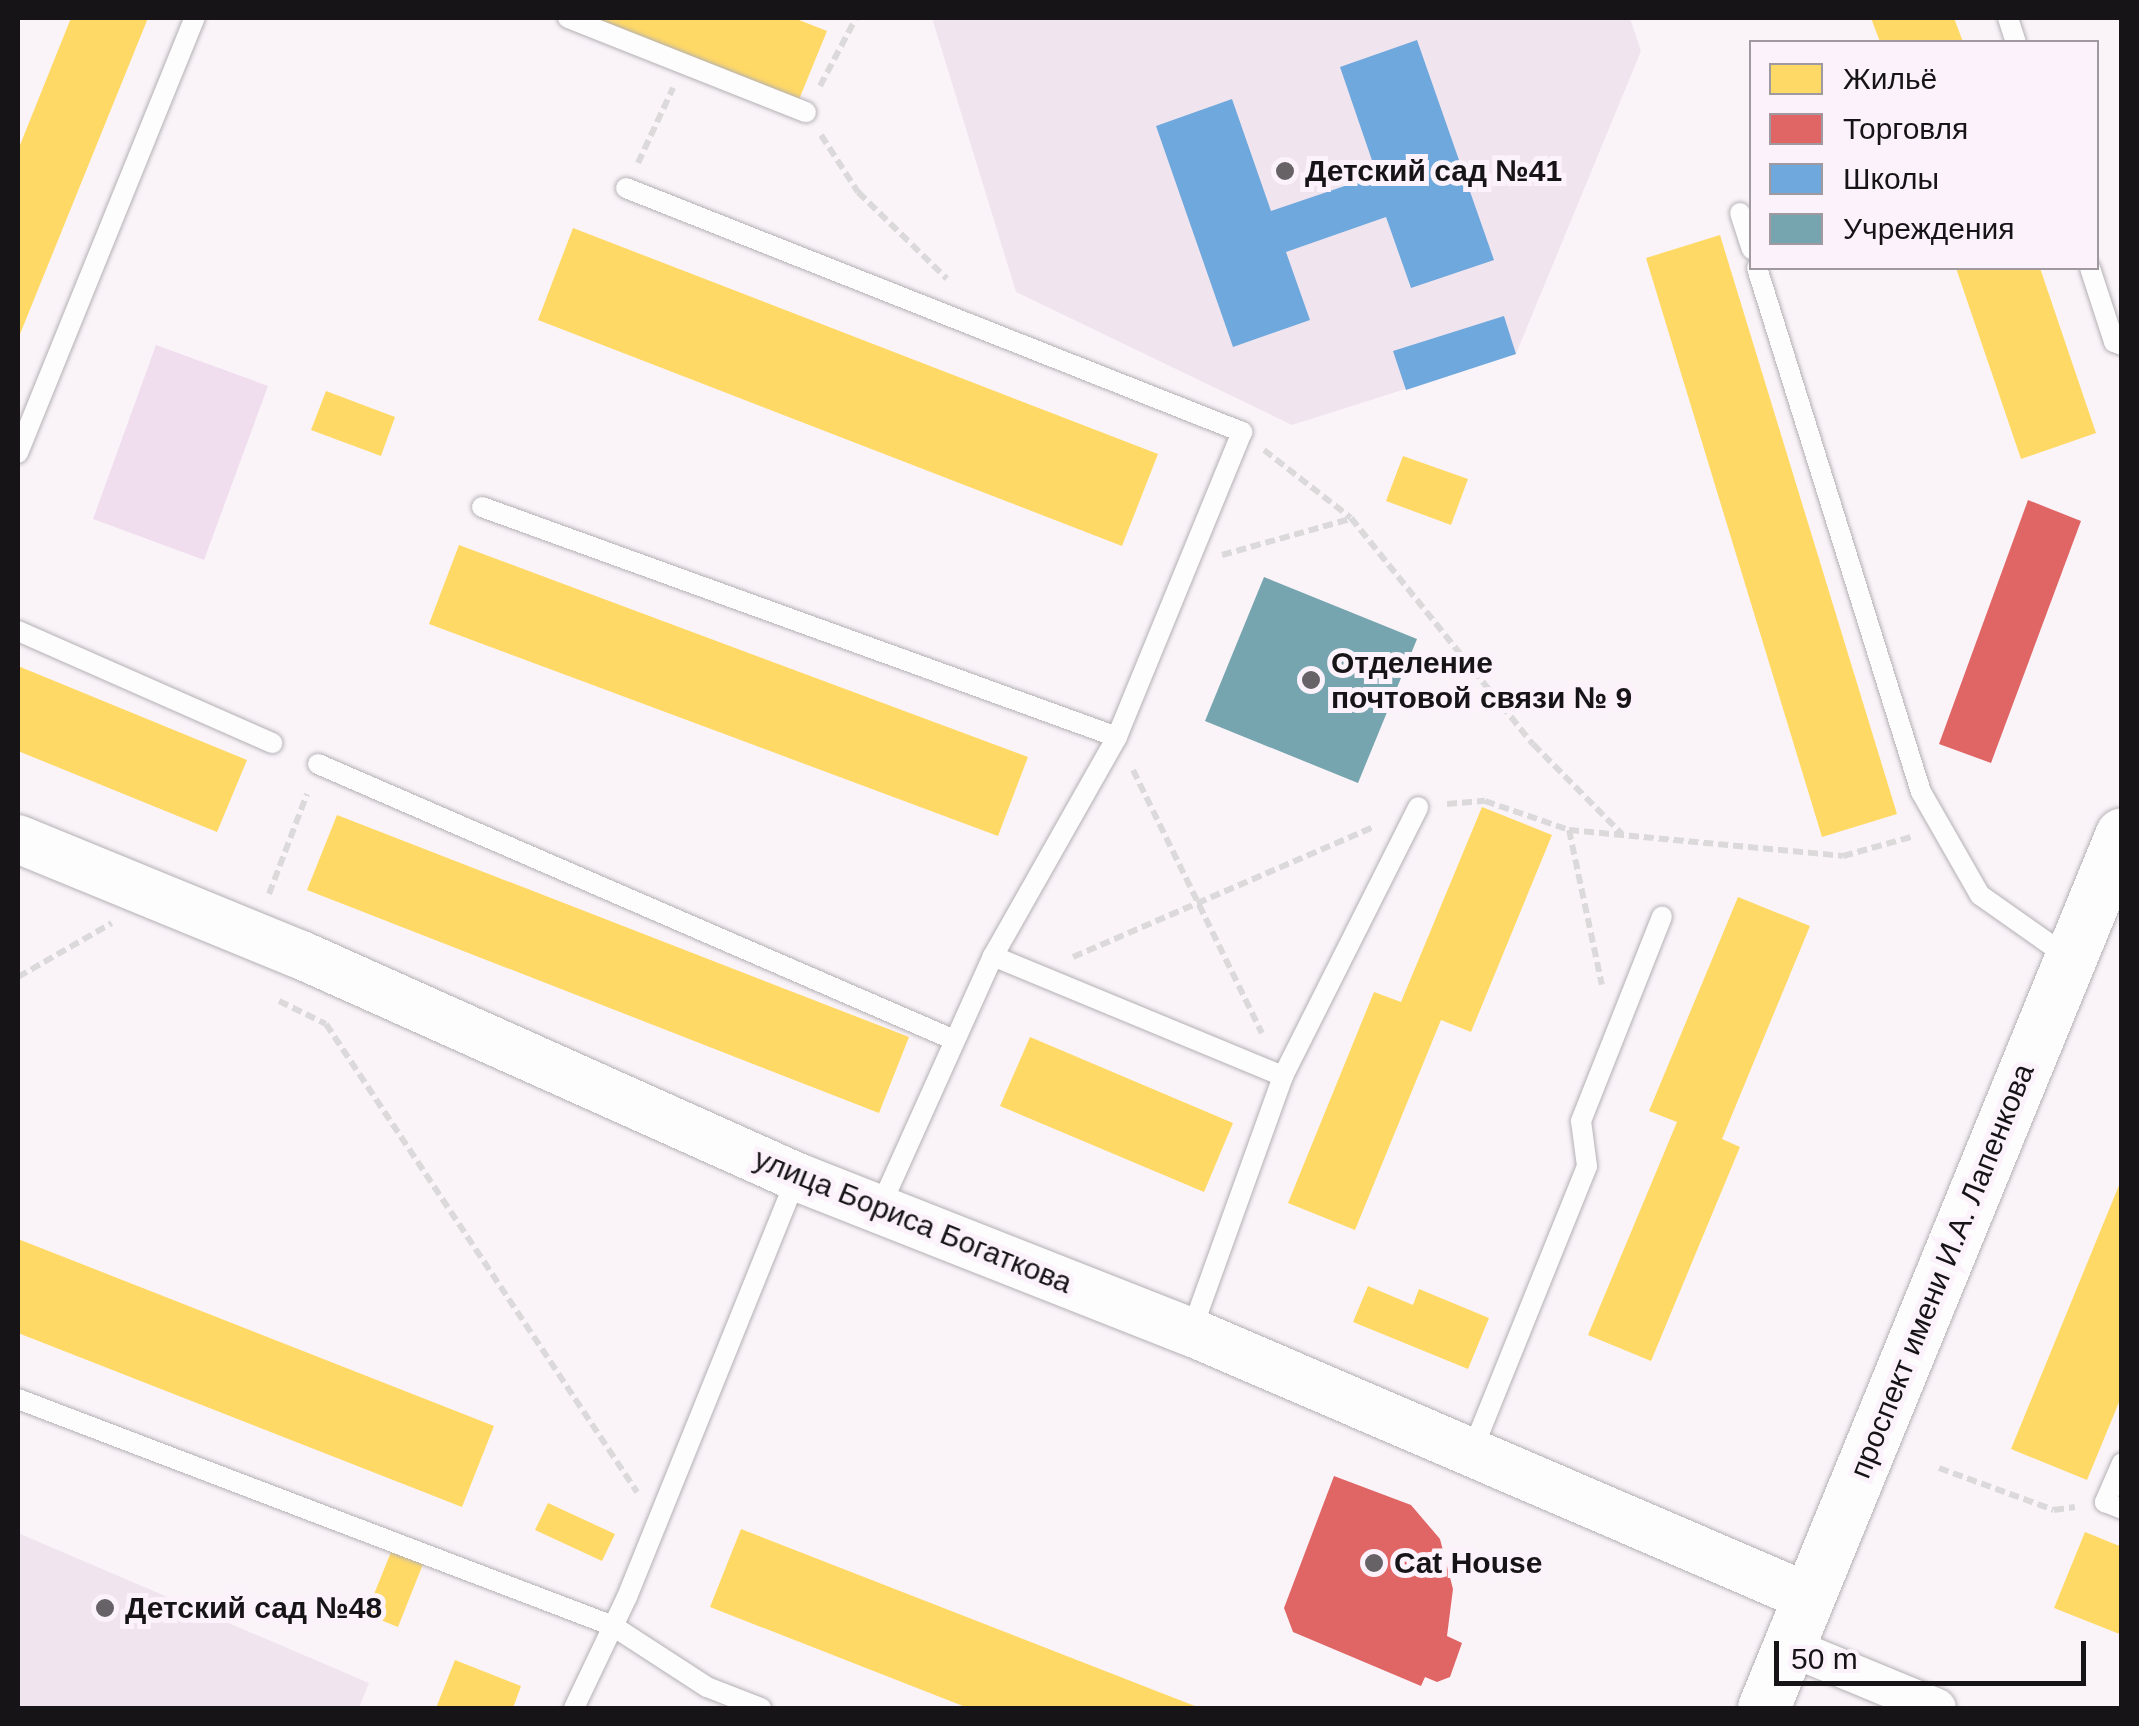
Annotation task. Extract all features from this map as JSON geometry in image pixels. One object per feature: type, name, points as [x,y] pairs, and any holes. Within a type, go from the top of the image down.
[{"type":"main road","name":"проспект имени И.А. Лапенкова","points":[[1764,1708],[2069,958],[2109,906],[2122,834]]},
{"type":"street","name":"улица Бориса Богаткова","points":[[18,840],[139,889],[797,1177],[1191,1332],[1810,1598]]},
{"type":"street","points":[[1790,1647],[1937,1708]]},
{"type":"lane","points":[[18,453],[195,18]]},
{"type":"lane","points":[[568,18],[806,112]]},
{"type":"lane","points":[[626,188],[1242,432],[1117,738],[993,956],[952,1039],[880,1208]]},
{"type":"lane","points":[[1740,214],[1749,240]]},
{"type":"lane","points":[[1758,270],[1921,792],[1980,895],[2069,958]]},
{"type":"lane","points":[[2091,270],[2114,342],[2122,345]]},
{"type":"lane","points":[[482,507],[1117,738]]},
{"type":"lane","points":[[18,631],[272,743]]},
{"type":"lane","points":[[318,764],[952,1039]]},
{"type":"lane","points":[[1191,1332],[1284,1076],[1418,808]]},
{"type":"lane","points":[[1472,1451],[1587,1166],[1581,1121],[1662,916]]},
{"type":"lane","points":[[993,956],[1284,1076]]},
{"type":"lane","points":[[574,1708],[658,1522],[797,1177]]},
{"type":"lane","points":[[18,1399],[613,1626],[707,1687],[761,1708]]},
{"type":"lane","points":[[2113,1505],[2122,1463]]},
{"type":"path","points":[[856,18],[806,112],[858,192],[954,286]]},
{"type":"path","points":[[626,188],[685,64]]},
{"type":"path","points":[[1242,432],[1351,518],[1533,744],[1622,835]]},
{"type":"path","points":[[1188,565],[1351,518]]},
{"type":"path","points":[[1117,738],[1284,1076]]},
{"type":"path","points":[[267,900],[318,764]]},
{"type":"path","points":[[1036,973],[1418,808],[1486,800],[1569,830],[1843,856],[1939,829]]},
{"type":"path","points":[[1569,830],[1613,1039]]},
{"type":"path","points":[[18,978],[107,930],[139,889]]},
{"type":"path","points":[[279,1001],[326,1024],[658,1522]]},
{"type":"path","points":[[1939,1468],[2054,1510],[2113,1505]]},
{"type":"shaded area","name":"Детский сад №41","points":[[932,18],[1630,18],[1641,51],[1516,354],[1292,425],[1016,292]]},
{"type":"shaded area","points":[[156,345],[268,386],[204,560],[93,519]]},
{"type":"shaded area","name":"Детский сад №48","points":[[18,1533],[369,1683],[359,1708],[18,1708]]},
{"type":"building: Жильё","points":[[71,18],[148,18],[18,339],[18,150]]},
{"type":"building: Жильё","points":[[590,18],[794,18],[827,31],[798,102]]},
{"type":"building: Жильё","points":[[1871,18],[1954,18],[1962,40],[1879,40]]},
{"type":"building: Жильё","points":[[573,228],[1158,454],[1122,546],[538,320]]},
{"type":"building: Жильё","points":[[1720,235],[1897,814],[1822,837],[1646,258]]},
{"type":"building: Жильё","points":[[1957,270],[2041,270],[2096,433],[2021,459]]},
{"type":"building: Жильё","points":[[326,391],[395,417],[381,456],[311,430]]},
{"type":"building: Жильё","points":[[1403,456],[1468,479],[1451,525],[1386,501]]},
{"type":"building: Жильё","points":[[459,545],[1028,757],[998,836],[429,624]]},
{"type":"building: Жильё","points":[[18,666],[247,760],[217,832],[18,751]]},
{"type":"building: Жильё","points":[[1482,807],[1552,835],[1471,1032],[1441,1020],[1355,1230],[1288,1203],[1374,992],[1401,1002]]},
{"type":"building: Жильё","points":[[337,815],[909,1037],[879,1113],[307,890]]},
{"type":"building: Жильё","points":[[1738,897],[1810,926],[1722,1139],[1740,1147],[1651,1361],[1588,1335],[1677,1122],[1649,1111]]},
{"type":"building: Жильё","points":[[1030,1037],[1233,1123],[1204,1192],[1000,1106]]},
{"type":"building: Жильё","points":[[2122,1178],[2122,1395],[2087,1480],[2011,1449]]},
{"type":"building: Жильё","points":[[18,1239],[494,1426],[462,1507],[18,1333]]},
{"type":"building: Жильё","points":[[1368,1286],[1413,1305],[1419,1289],[1489,1318],[1468,1369],[1353,1322]]},
{"type":"building: Жильё","points":[[548,1503],[615,1534],[602,1561],[535,1530]]},
{"type":"building: Жильё","points":[[741,1529],[1200,1708],[968,1708],[710,1607]]},
{"type":"building: Жильё","points":[[2085,1532],[2122,1547],[2122,1635],[2054,1608]]},
{"type":"building: Жильё","points":[[391,1552],[423,1564],[398,1627],[366,1614]]},
{"type":"building: Жильё","points":[[455,1660],[521,1686],[513,1708],[436,1708]]},
{"type":"building: Торговля","points":[[2028,500],[2081,521],[1991,763],[1939,744]]},
{"type":"building: Торговля","name":"Cat House","points":[[1334,1476],[1411,1505],[1440,1539],[1453,1589],[1447,1636],[1462,1643],[1450,1677],[1437,1682],[1425,1677],[1421,1686],[1293,1632],[1284,1608]]},
{"type":"building: Школы","points":[[1417,40],[1494,260],[1411,288],[1386,217],[1286,252],[1310,320],[1233,347],[1156,126],[1232,99],[1271,211],[1377,175],[1340,67]]},
{"type":"building: Школы","points":[[1504,316],[1516,354],[1406,390],[1393,351]]},
{"type":"building: Учреждения","name":"Отделение почтовой связи № 9","points":[[1264,577],[1417,639],[1358,783],[1205,721]]},
{"type":"place","name":"Детский сад №41","points":[[1285,171]]},
{"type":"place","name":"Отделение почтовой связи № 9","points":[[1311,680]]},
{"type":"place","name":"Cat House","points":[[1374,1563]]},
{"type":"place","name":"Детский сад №48","points":[[105,1608]]}]
